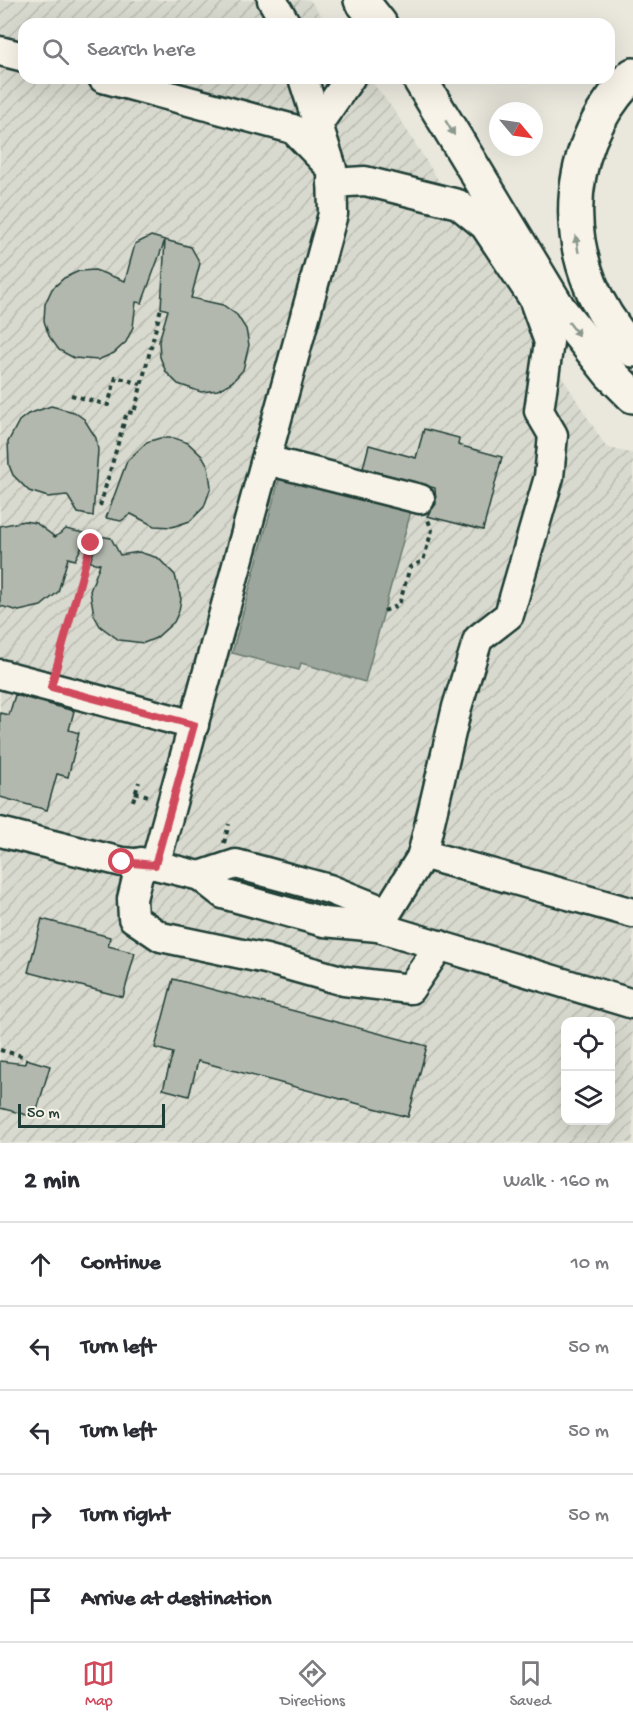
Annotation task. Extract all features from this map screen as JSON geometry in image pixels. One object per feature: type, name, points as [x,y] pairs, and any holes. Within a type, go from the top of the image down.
[{"type":"highway","points":[[361,0],[375,18]]},
{"type":"highway","points":[[633,75],[606,107],[592,135],[578,177],[574,214],[582,264],[608,318],[633,350]]},
{"type":"highway","points":[[423,84],[559,309],[610,373],[633,396]]},
{"type":"lane","points":[[272,0],[284,18]]},
{"type":"lane","points":[[0,51],[18,56]]},
{"type":"lane","points":[[125,84],[293,129],[332,176],[365,181],[458,204],[485,226],[527,289],[549,342],[539,411],[553,435],[549,477],[508,615],[478,639],[457,707],[422,854],[382,920]]},
{"type":"lane","points":[[305,84],[332,176],[333,214],[194,725],[148,864],[132,898],[133,918],[162,937],[266,959],[344,981],[410,989],[440,945]]},
{"type":"lane","points":[[318,124],[346,84]]},
{"type":"lane","points":[[266,460],[420,499]]},
{"type":"lane","points":[[0,674],[194,725]]},
{"type":"lane","points":[[0,832],[122,862],[148,864],[200,876],[223,894],[324,922],[382,920],[440,945],[633,1004]]},
{"type":"lane","points":[[422,854],[633,913]]},
{"type":"path","points":[[100,506],[127,412],[134,413],[161,308]]},
{"type":"path","points":[[71,395],[108,405],[116,377],[141,384]]},
{"type":"path","points":[[384,611],[399,605],[410,567],[423,561],[432,530],[420,499]]},
{"type":"path","points":[[51,687],[91,543]]},
{"type":"path","points":[[133,801],[139,782]]},
{"type":"path","points":[[221,854],[229,824]]},
{"type":"path","points":[[0,1050],[26,1057]]},
{"type":"shaded area","points":[[0,0],[310,0],[324,18],[18,18],[18,84],[374,84],[396,113],[606,447],[633,454],[633,1143],[0,1143]]},
{"type":"shaded area","points":[[280,476],[411,511],[365,682],[301,663],[299,670],[232,653]]},
{"type":"building","points":[[151,236],[165,240],[142,303],[136,302],[133,327],[126,342],[114,353],[98,360],[74,358],[59,350],[49,336],[44,321],[45,304],[52,289],[64,278],[79,271],[95,270],[125,281],[135,244]]},
{"type":"building","points":[[165,240],[191,247],[200,263],[191,298],[223,305],[237,315],[246,329],[249,345],[243,370],[232,382],[218,390],[201,392],[178,384],[166,372],[160,357],[159,341],[168,310],[161,308]]},
{"type":"building","points":[[51,406],[74,412],[84,419],[96,438],[98,450],[93,516],[78,513],[67,495],[48,497],[29,491],[13,475],[9,465],[8,442],[19,421],[28,414]]},
{"type":"building","points":[[424,429],[459,438],[458,445],[502,457],[483,530],[427,516],[436,504],[435,488],[363,468],[369,445],[416,458]]},
{"type":"building","points":[[160,438],[174,438],[188,443],[203,457],[208,466],[211,487],[204,507],[190,521],[172,527],[154,526],[131,514],[121,521],[106,518],[127,461],[147,442]]},
{"type":"building","points":[[24,521],[36,523],[55,537],[66,529],[88,534],[75,560],[68,558],[58,592],[41,606],[19,611],[0,606],[0,526]]},
{"type":"building","points":[[99,536],[111,538],[120,555],[139,552],[158,558],[175,575],[181,599],[179,611],[174,622],[156,638],[144,643],[119,640],[100,626],[94,615],[90,591],[100,564],[90,562]]},
{"type":"building","points":[[15,695],[74,711],[69,730],[79,733],[68,777],[57,774],[47,810],[0,797],[0,713],[9,715]]},
{"type":"building","points":[[42,919],[110,937],[108,946],[135,953],[123,997],[28,972]]},
{"type":"building","points":[[173,979],[427,1046],[408,1117],[198,1061],[189,1096],[163,1089],[173,1053],[155,1048]]},
{"type":"building","points":[[26,1059],[50,1066],[35,1117],[0,1108],[0,1061],[25,1064]]},
{"type":"route","points":[[91,543],[51,687],[194,725],[155,865],[122,862]]}]
